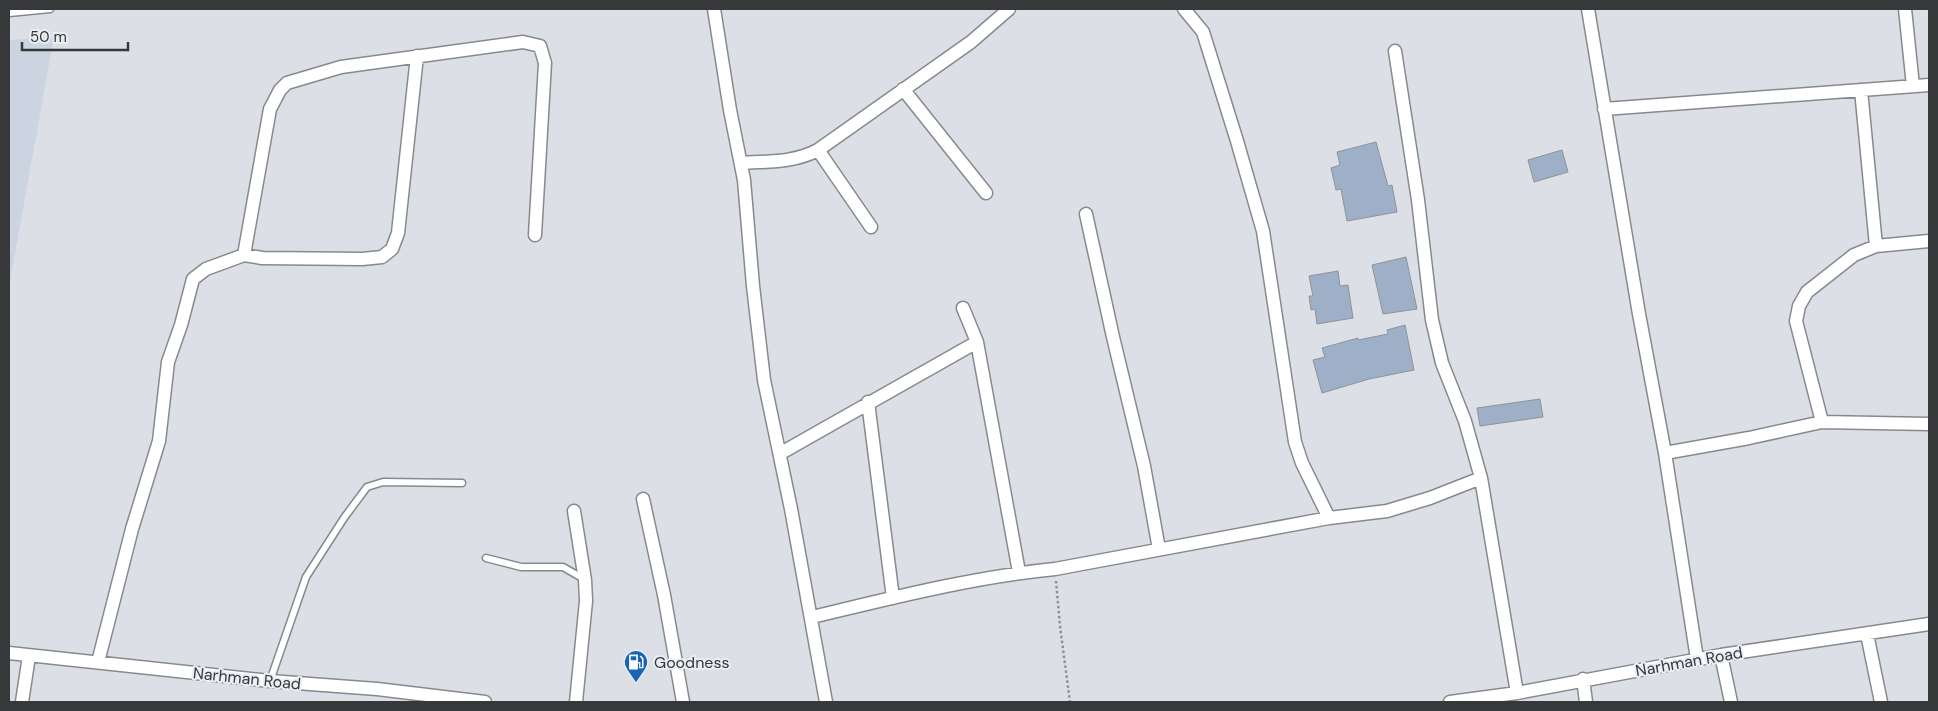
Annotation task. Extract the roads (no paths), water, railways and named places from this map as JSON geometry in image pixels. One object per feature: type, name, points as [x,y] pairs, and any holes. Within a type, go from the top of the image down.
[{"type":"street","points":[[714,9],[730,110],[742,163],[764,380],[781,453],[826,702]]},
{"type":"street","points":[[742,163],[788,160],[804,157],[818,150],[903,88],[971,42],[1009,9]]},
{"type":"street","points":[[1184,9],[1203,32],[1237,141],[1264,240],[1295,442],[1302,462],[1329,518]]},
{"type":"street","points":[[1588,9],[1639,314],[1665,453],[1697,660]]},
{"type":"street","points":[[1905,9],[1913,86]]},
{"type":"street","points":[[244,255],[270,109],[280,90],[287,83],[340,67],[523,42],[540,46],[545,63],[535,235]]},
{"type":"street","points":[[1395,51],[1418,200],[1432,320],[1442,364],[1465,421],[1481,478],[1517,693]]},
{"type":"street","points":[[98,662],[132,529],[159,441],[168,362],[181,325],[193,279],[206,269],[244,255],[262,258],[362,259],[382,257],[392,249],[398,233],[417,56]]},
{"type":"street","points":[[1604,109],[1929,85]]},
{"type":"street","points":[[903,88],[986,193]]},
{"type":"street","points":[[1861,90],[1876,246]]},
{"type":"street","points":[[818,150],[871,227]]},
{"type":"street","points":[[1086,214],[1144,466],[1159,549]]},
{"type":"street","points":[[1822,422],[1796,321],[1799,306],[1807,292],[1854,256],[1876,246],[1929,241]]},
{"type":"street","points":[[963,308],[977,342],[1019,572]]},
{"type":"street","points":[[781,453],[868,402],[977,342]]},
{"type":"street","points":[[868,402],[893,598]]},
{"type":"street","points":[[1665,453],[1822,422],[1929,424]]},
{"type":"street","points":[[812,617],[1019,572],[1055,569],[1329,518],[1387,511],[1430,498],[1481,478]]},
{"type":"street","points":[[643,499],[664,595],[683,702]]},
{"type":"street","points":[[574,511],[585,580],[586,601],[576,702]]},
{"type":"street","name":"Narhman Road","points":[[1450,702],[1517,693],[1721,655],[1929,624]]},
{"type":"street","points":[[1867,634],[1881,702]]},
{"type":"street","name":"Narhman Road","points":[[9,653],[270,681],[390,697],[485,702]]},
{"type":"street","points":[[1721,655],[1731,702]]},
{"type":"street","points":[[22,702],[29,656]]},
{"type":"street","points":[[1584,679],[1586,702]]},
{"type":"lane","points":[[9,13],[50,9]]},
{"type":"lane","points":[[270,681],[306,577],[344,518],[368,487],[383,482],[462,483]]},
{"type":"lane","points":[[486,558],[521,567],[563,567],[585,580]]},
{"type":"place","name":"Goodness","points":[[636,683]]}]
